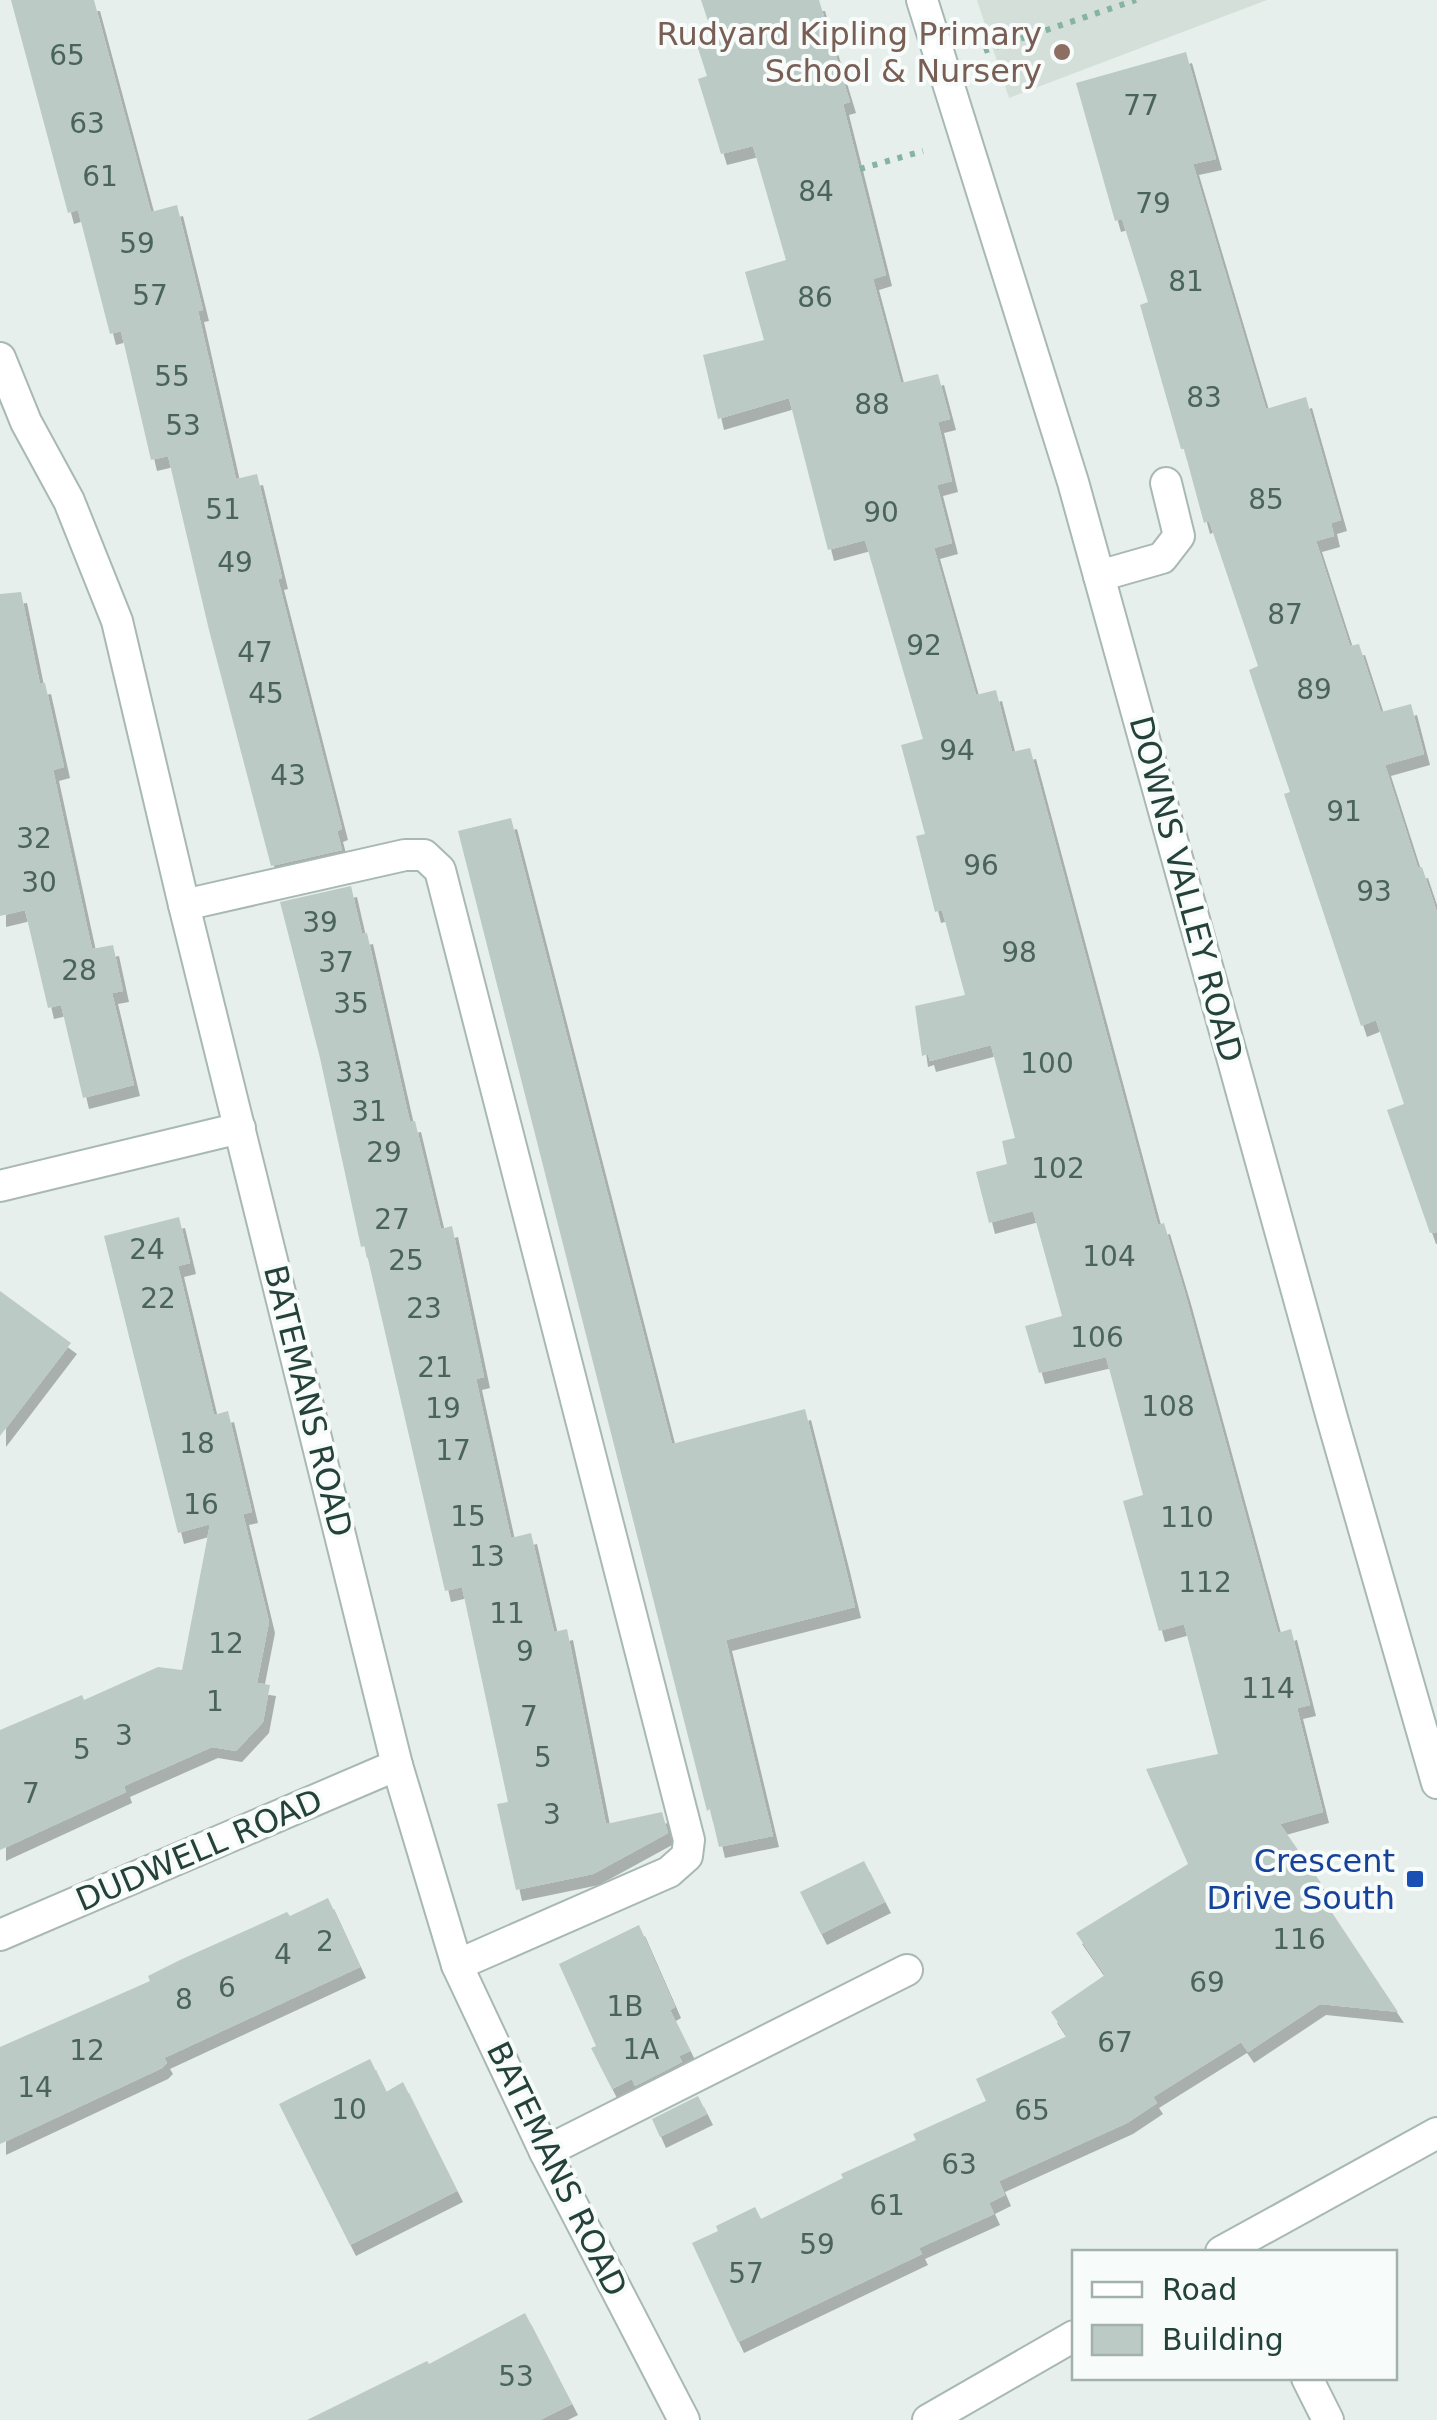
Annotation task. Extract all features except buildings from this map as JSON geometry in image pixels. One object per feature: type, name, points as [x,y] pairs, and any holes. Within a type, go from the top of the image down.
[{"type":"street","name":"DOWNS VALLEY ROAD","points":[[922,0],[1041,374],[1100,576],[1437,1783]]},
{"type":"street","name":"BATEMANS ROAD","points":[[0,358],[26,422],[69,501],[117,621],[397,1765],[457,1965],[545,2152],[684,2420]]},
{"type":"street","points":[[1100,576],[1162,558],[1180,536],[1166,483]]},
{"type":"street","points":[[184,905],[405,855],[424,855],[440,870],[619,1564],[688,1834],[687,1856],[670,1872],[457,1965]]},
{"type":"street","points":[[0,1186],[240,1128]]},
{"type":"street","name":"DUDWELL ROAD","points":[[0,1935],[397,1765]]},
{"type":"street","points":[[545,2152],[907,1970]]},
{"type":"street","points":[[1233,2250],[1437,2133]]},
{"type":"street","points":[[928,2420],[1072,2337]]},
{"type":"street","points":[[1308,2380],[1328,2420]]},
{"type":"path","points":[[983,52],[1136,0]]},
{"type":"path","points":[[860,170],[924,151]]},
{"type":"shaded area","name":"Rudyard Kipling Primary School & Nursery","points":[[977,0],[1267,0],[1009,98]]},
{"type":"place","name":"Rudyard Kipling Primary School & Nursery","points":[[1062,52]]},
{"type":"place","name":"Crescent Drive South","points":[[1415,1879]]}]
